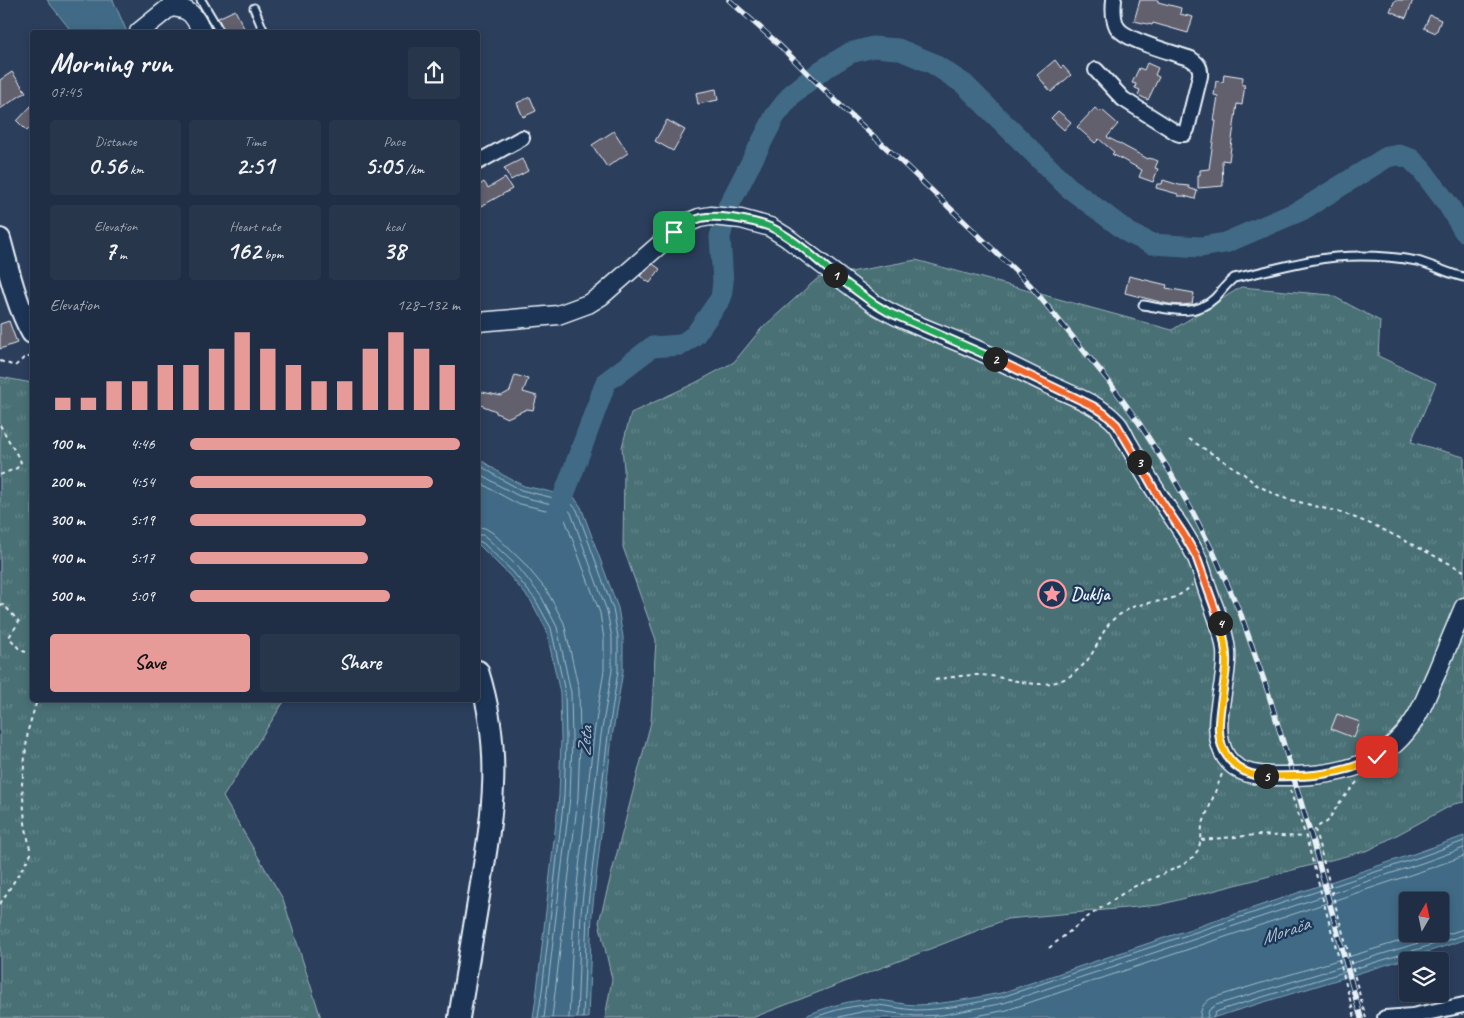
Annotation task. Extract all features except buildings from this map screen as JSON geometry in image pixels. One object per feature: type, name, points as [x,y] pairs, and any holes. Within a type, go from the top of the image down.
[{"type":"main road","points":[[0,238],[21,307],[30,329]]},
{"type":"main road","points":[[459,1018],[494,795],[494,758],[490,724],[480,679]]},
{"type":"street","points":[[1096,70],[1123,99],[1177,133],[1184,134],[1187,129],[1200,76],[1198,64],[1192,59],[1131,38],[1121,32],[1116,25],[1113,12],[1114,0]]},
{"type":"street","points":[[145,28],[173,4],[189,12],[196,19],[201,30]]},
{"type":"street","points":[[480,161],[522,138]]},
{"type":"street","points":[[480,322],[558,315],[588,304],[681,227],[699,218],[711,216],[741,219],[770,227],[786,236],[873,303],[888,312],[979,351],[1093,406],[1117,425],[1158,496],[1196,556],[1223,634],[1226,652],[1226,666],[1218,724],[1222,746],[1227,758],[1239,769],[1249,773],[1260,776],[1284,776],[1343,771],[1359,766],[1388,750],[1412,723],[1424,701],[1464,607]]},
{"type":"street","points":[[1385,1018],[1412,1016],[1464,1005]]},
{"type":"lane","points":[[201,0],[219,30]]},
{"type":"lane","points":[[254,8],[263,30]]},
{"type":"lane","points":[[1143,305],[1189,312],[1203,307],[1215,298],[1225,284],[1234,278],[1335,257],[1368,256],[1414,261],[1431,264],[1464,277]]},
{"type":"path","points":[[0,361],[15,366],[26,357],[30,357]]},
{"type":"path","points":[[0,425],[21,462],[17,468],[0,475]]},
{"type":"path","points":[[1189,440],[1244,474],[1255,484],[1280,497],[1336,511],[1376,526],[1464,571]]},
{"type":"path","points":[[935,680],[963,675],[982,675],[1029,684],[1049,684],[1070,676],[1089,658],[1105,628],[1116,616],[1134,606],[1174,599],[1185,592],[1203,574]]},
{"type":"path","points":[[0,604],[5,606],[19,622],[9,637],[20,650],[30,653]]},
{"type":"path","points":[[0,904],[31,854],[25,823],[22,784],[28,730],[37,702]]},
{"type":"path","points":[[1050,948],[1089,916],[1131,888],[1182,865],[1193,857],[1198,850],[1202,826],[1227,758]]},
{"type":"path","points":[[1359,766],[1360,776],[1356,785],[1340,802],[1327,822],[1320,824],[1315,830],[1366,1018]]},
{"type":"path","points":[[1284,776],[1306,838],[1355,1018]]},
{"type":"path","points":[[1201,840],[1256,835],[1306,838]]},
{"type":"green space","name":"Duklja","points":[[916,260],[1172,330],[1241,287],[1331,295],[1380,321],[1378,356],[1436,383],[1411,442],[1464,457],[1464,802],[1454,804],[1369,850],[1159,905],[1007,919],[752,1018],[605,1018],[612,979],[599,922],[651,722],[656,640],[623,547],[624,469],[622,447],[631,413],[695,383],[734,362],[761,329],[818,278]]},
{"type":"green space","points":[[0,377],[30,383],[30,702],[284,702],[223,797],[283,899],[321,1018],[0,1018]]},
{"type":"water","points":[[47,0],[113,0],[126,30],[70,30]]},
{"type":"water","name":"Zeta","points":[[480,459],[524,486],[574,497],[581,507],[618,608],[623,637],[623,671],[612,737],[592,913],[588,1018],[533,1018],[559,796],[560,693],[546,629],[531,601],[509,575],[480,546]]},
{"type":"water","name":"Morača","points":[[1464,836],[1464,940],[1427,952],[1399,952],[1399,961],[1212,1018],[800,1018],[828,1007],[848,1002],[878,1000],[917,1005],[1001,993]]},
{"type":"waterway","points":[[554,520],[606,382],[652,347],[681,345],[695,335],[721,298],[723,282],[720,237],[728,207],[775,116],[792,94],[822,70],[850,53],[873,47],[898,49],[932,63],[964,84],[1068,187],[1129,233],[1152,244],[1201,247],[1225,243],[1302,210],[1387,157],[1399,155],[1411,159],[1422,170],[1449,206],[1464,231]]},
{"type":"railway","points":[[729,0],[775,41],[848,113],[1030,285],[1107,379],[1139,423],[1167,467],[1214,554],[1241,615],[1268,692],[1312,839],[1361,1018]]},
{"type":"place","name":"Duklja","points":[[1052,594]]},
{"type":"route","points":[[674,232],[687,223],[711,216],[741,219],[770,227],[786,236],[873,303],[888,312],[979,351],[1104,413],[1117,425],[1158,496],[1196,556],[1223,634],[1226,652],[1226,666],[1218,724],[1222,746],[1227,758],[1239,769],[1249,773],[1260,776],[1284,776],[1343,771],[1377,757]]}]
